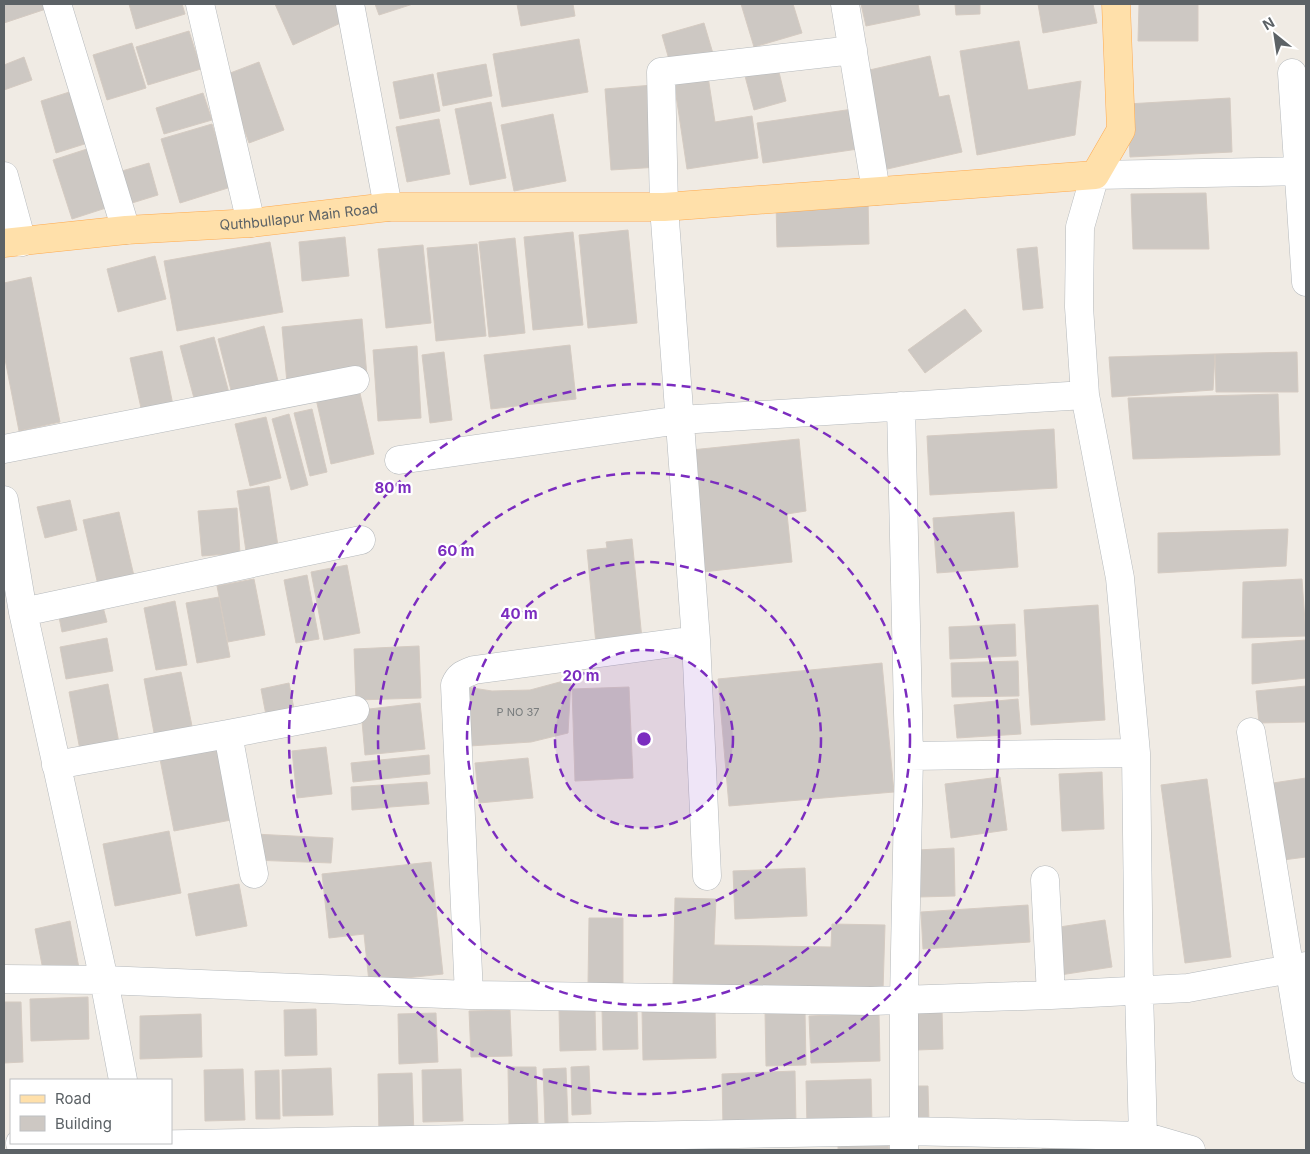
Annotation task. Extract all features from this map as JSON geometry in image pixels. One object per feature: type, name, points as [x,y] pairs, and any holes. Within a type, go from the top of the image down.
[{"type":"main road","points":[[388,207],[664,207],[1095,175],[1121,130],[1116,4]]},
{"type":"main road","name":"Quthbullapur Main Road","points":[[13,243],[126,230],[251,223],[388,207]]},
{"type":"street","points":[[57,4],[126,230]]},
{"type":"street","points":[[200,4],[251,223]]},
{"type":"street","name":"Quthbullapur Main Road","points":[[350,4],[388,207]]},
{"type":"street","points":[[845,4],[876,191]]},
{"type":"street","points":[[707,876],[696,640],[664,207],[661,72],[853,50]]},
{"type":"street","points":[[1292,73],[1303,171],[1306,282]]},
{"type":"street","points":[[1143,1136],[1138,990],[1136,753],[1120,578],[1084,395],[1079,307],[1080,227],[1095,175],[1303,171]]},
{"type":"street","points":[[4,176],[13,243]]},
{"type":"street","points":[[4,448],[355,380]]},
{"type":"street","points":[[399,460],[680,420],[1084,395]]},
{"type":"street","points":[[901,406],[909,756],[904,1001],[904,1141]]},
{"type":"street","points":[[4,500],[23,612],[104,980],[123,1079]]},
{"type":"street","points":[[23,612],[361,540]]},
{"type":"street","points":[[469,995],[455,685],[458,678],[474,670],[696,640]]},
{"type":"street","points":[[56,764],[355,710]]},
{"type":"street","points":[[1251,732],[1298,968],[1306,1070]]},
{"type":"street","points":[[228,734],[254,874]]},
{"type":"street","points":[[909,756],[1136,753]]},
{"type":"street","points":[[1045,880],[1051,995]]},
{"type":"street","points":[[4,979],[104,980],[469,995],[904,1001],[1188,988],[1298,968]]},
{"type":"street","points":[[58,1144],[135,1146],[904,1141],[1143,1136],[1192,1150]]},
{"type":"building","points":[[4,4],[44,4],[46,9],[4,23]]},
{"type":"building","points":[[129,4],[182,4],[185,14],[136,29]]},
{"type":"building","points":[[275,4],[337,4],[345,21],[293,45]]},
{"type":"building","points":[[375,4],[413,4],[379,15]]},
{"type":"building","points":[[517,4],[573,4],[575,16],[521,26]]},
{"type":"building","points":[[741,4],[793,4],[802,33],[754,47]]},
{"type":"building","points":[[861,4],[918,4],[920,15],[866,26]]},
{"type":"building","points":[[955,4],[980,4],[980,14],[956,15]]},
{"type":"building","points":[[1038,4],[1093,4],[1097,23],[1043,33]]},
{"type":"building","points":[[1139,4],[1198,4],[1198,41],[1138,41]]},
{"type":"building","points":[[704,23],[714,57],[672,70],[662,35]]},
{"type":"building","points":[[189,31],[201,69],[148,85],[136,47]]},
{"type":"building","points":[[579,39],[588,92],[502,107],[493,54]]},
{"type":"building","points":[[1019,41],[1028,90],[1081,81],[1075,135],[977,155],[960,51]]},
{"type":"building","points":[[132,43],[146,88],[107,100],[93,55]]},
{"type":"building","points":[[930,56],[939,97],[949,95],[962,152],[883,170],[861,72]]},
{"type":"building","points":[[24,57],[32,80],[4,90],[4,65]]},
{"type":"building","points":[[259,62],[284,130],[249,143],[225,75]]},
{"type":"building","points":[[486,64],[492,96],[443,106],[437,73]]},
{"type":"building","points":[[778,68],[786,101],[754,110],[745,76]]},
{"type":"building","points":[[707,70],[715,122],[752,116],[758,158],[687,169],[673,75]]},
{"type":"building","points":[[433,74],[440,111],[400,119],[393,82]]},
{"type":"building","points":[[653,85],[659,167],[611,170],[605,89]]},
{"type":"building","points":[[79,89],[94,141],[56,153],[41,101]]},
{"type":"building","points":[[203,93],[212,120],[164,134],[156,108]]},
{"type":"building","points":[[1230,98],[1232,152],[1130,157],[1127,104]]},
{"type":"building","points":[[491,102],[506,178],[470,185],[455,109]]},
{"type":"building","points":[[853,109],[858,149],[763,163],[757,123]]},
{"type":"building","points":[[553,114],[566,181],[514,191],[501,125]]},
{"type":"building","points":[[439,119],[450,174],[407,182],[396,127]]},
{"type":"building","points":[[212,124],[231,187],[180,203],[161,139]]},
{"type":"building","points":[[90,148],[109,207],[72,219],[53,160]]},
{"type":"building","points":[[149,163],[158,195],[132,203],[122,171]]},
{"type":"building","points":[[1206,193],[1209,249],[1133,249],[1131,194]]},
{"type":"building","points":[[868,199],[869,244],[777,247],[776,202]]},
{"type":"building","points":[[628,230],[637,323],[588,328],[579,235]]},
{"type":"building","points":[[573,232],[583,325],[533,330],[524,237]]},
{"type":"building","points":[[345,237],[349,276],[302,281],[299,242]]},
{"type":"building","points":[[515,238],[525,333],[489,337],[479,242]]},
{"type":"building","points":[[270,242],[283,312],[177,331],[164,261]]},
{"type":"building","points":[[477,244],[486,336],[436,341],[427,248]]},
{"type":"building","points":[[423,245],[431,323],[386,328],[378,249]]},
{"type":"building","points":[[1037,247],[1043,308],[1023,310],[1017,249]]},
{"type":"building","points":[[155,256],[166,299],[118,312],[107,269]]},
{"type":"building","points":[[31,277],[60,422],[19,431],[4,354],[4,283]]},
{"type":"building","points":[[965,309],[982,331],[925,373],[908,350]]},
{"type":"building","points":[[362,319],[367,376],[287,383],[282,327]]},
{"type":"building","points":[[264,326],[279,385],[233,398],[218,339]]},
{"type":"building","points":[[214,337],[229,393],[195,402],[180,346]]},
{"type":"building","points":[[570,345],[576,399],[491,409],[484,355]]},
{"type":"building","points":[[417,346],[421,418],[378,421],[373,350]]},
{"type":"building","points":[[162,351],[174,410],[143,417],[130,358]]},
{"type":"building","points":[[444,352],[452,420],[430,423],[422,355]]},
{"type":"building","points":[[1297,352],[1298,392],[1216,392],[1215,354]]},
{"type":"building","points":[[1215,354],[1213,390],[1112,397],[1109,357]]},
{"type":"building","points":[[359,389],[374,454],[331,464],[316,399]]},
{"type":"building","points":[[1278,394],[1280,455],[1133,459],[1128,398]]},
{"type":"building","points":[[312,409],[327,472],[310,476],[294,413]]},
{"type":"building","points":[[289,414],[308,485],[291,490],[272,419]]},
{"type":"building","points":[[266,417],[281,478],[250,486],[235,424]]},
{"type":"building","points":[[1054,429],[1057,488],[930,495],[927,436]]},
{"type":"building","points":[[799,439],[806,511],[787,514],[792,562],[703,572],[691,450]]},
{"type":"building","points":[[269,486],[278,546],[246,551],[237,491]]},
{"type":"building","points":[[70,500],[77,530],[45,538],[37,507]]},
{"type":"building","points":[[237,508],[240,553],[202,556],[198,511]]},
{"type":"building","points":[[119,512],[134,576],[98,585],[83,520]]},
{"type":"building","points":[[1014,512],[1018,567],[937,573],[933,518]]},
{"type":"building","points":[[1288,529],[1286,566],[1158,573],[1158,533]]},
{"type":"building","points":[[632,539],[642,639],[596,644],[587,550],[607,548],[606,542]]},
{"type":"building","points":[[347,565],[360,633],[324,640],[311,572]]},
{"type":"building","points":[[307,575],[319,639],[296,643],[284,580]]},
{"type":"building","points":[[254,579],[265,635],[228,642],[217,586]]},
{"type":"building","points":[[1302,579],[1306,636],[1242,638],[1243,582]]},
{"type":"building","points":[[219,597],[230,657],[197,663],[186,603]]},
{"type":"building","points":[[175,601],[187,665],[156,670],[144,608]]},
{"type":"building","points":[[1098,605],[1105,720],[1031,725],[1024,610]]},
{"type":"building","points":[[103,607],[107,622],[62,632],[59,617]]},
{"type":"building","points":[[1015,624],[1016,656],[950,659],[949,627]]},
{"type":"building","points":[[107,638],[113,671],[66,679],[60,647]]},
{"type":"building","points":[[1306,640],[1306,678],[1252,684],[1252,644]]},
{"type":"building","points":[[419,646],[421,698],[356,700],[354,649]]},
{"type":"building","points":[[1018,661],[1019,696],[952,697],[951,663]]},
{"type":"building","points":[[882,663],[894,792],[729,806],[718,679]]},
{"type":"building","points":[[181,672],[193,731],[155,738],[144,679]]},
{"type":"building","points":[[571,679],[568,733],[531,742],[470,746],[466,687],[492,691],[530,690]]},
{"type":"building","points":[[289,683],[294,709],[266,715],[261,689]]},
{"type":"building","points":[[108,684],[119,743],[80,750],[69,692]]},
{"type":"building","points":[[1306,686],[1306,722],[1259,723],[1256,691]]},
{"type":"building","points":[[629,687],[633,778],[575,781],[572,689]]},
{"type":"building","points":[[1018,699],[1021,734],[957,738],[954,705]]},
{"type":"building","points":[[420,703],[425,749],[365,755],[361,710]]},
{"type":"building","points":[[217,743],[231,820],[174,831],[159,754]]},
{"type":"building","points":[[326,747],[332,794],[297,798],[292,751]]},
{"type":"building","points":[[429,755],[430,774],[353,782],[351,763]]},
{"type":"building","points":[[528,758],[533,798],[479,803],[475,763]]},
{"type":"building","points":[[1102,772],[1104,829],[1062,831],[1059,774]]},
{"type":"building","points":[[1000,777],[1007,830],[951,838],[945,784]]},
{"type":"building","points":[[1306,778],[1306,857],[1283,860],[1273,783]]},
{"type":"building","points":[[1207,779],[1231,957],[1185,963],[1161,785]]},
{"type":"building","points":[[427,782],[429,804],[352,810],[351,787]]},
{"type":"building","points":[[169,831],[181,893],[115,906],[103,844]]},
{"type":"building","points":[[254,834],[333,838],[331,863],[252,860]]},
{"type":"building","points":[[954,848],[955,896],[919,897],[918,850]]},
{"type":"building","points":[[431,862],[443,974],[369,982],[364,934],[329,938],[322,874]]},
{"type":"building","points":[[805,868],[807,916],[735,919],[733,871]]},
{"type":"building","points":[[239,884],[247,926],[196,936],[188,894]]},
{"type":"building","points":[[675,898],[716,899],[714,945],[831,947],[832,924],[885,925],[883,991],[673,987]]},
{"type":"building","points":[[1028,905],[1030,942],[923,949],[921,912]]},
{"type":"building","points":[[589,918],[623,918],[623,984],[588,985]]},
{"type":"building","points":[[1105,920],[1112,967],[1060,975],[1053,928]]},
{"type":"building","points":[[70,921],[79,968],[44,975],[35,929]]},
{"type":"building","points":[[88,997],[89,1039],[31,1041],[30,999]]},
{"type":"building","points":[[4,1002],[21,1002],[23,1062],[4,1063]]},
{"type":"building","points":[[637,1008],[638,1049],[603,1050],[602,1009]]},
{"type":"building","points":[[715,1008],[716,1058],[643,1060],[642,1010]]},
{"type":"building","points":[[316,1009],[317,1055],[285,1056],[284,1010]]},
{"type":"building","points":[[595,1009],[596,1050],[560,1051],[559,1010]]},
{"type":"building","points":[[942,1009],[943,1049],[917,1050],[915,1010]]},
{"type":"building","points":[[510,1010],[512,1056],[471,1057],[469,1011]]},
{"type":"building","points":[[805,1010],[806,1065],[766,1066],[765,1011]]},
{"type":"building","points":[[436,1013],[438,1062],[399,1064],[398,1014]]},
{"type":"building","points":[[879,1013],[880,1061],[811,1063],[809,1016]]},
{"type":"building","points":[[201,1014],[202,1057],[140,1059],[140,1016]]},
{"type":"building","points":[[589,1066],[591,1114],[572,1115],[571,1067]]},
{"type":"building","points":[[508,1067],[536,1067],[538,1124],[509,1125]]},
{"type":"building","points":[[331,1068],[333,1115],[283,1116],[282,1070]]},
{"type":"building","points":[[566,1068],[568,1123],[545,1124],[543,1069]]},
{"type":"building","points":[[243,1069],[245,1120],[205,1121],[204,1070]]},
{"type":"building","points":[[461,1069],[463,1121],[423,1122],[422,1070]]},
{"type":"building","points":[[279,1070],[280,1119],[256,1119],[255,1071]]},
{"type":"building","points":[[795,1071],[796,1124],[723,1127],[722,1074]]},
{"type":"building","points":[[412,1073],[414,1137],[379,1138],[378,1074]]},
{"type":"building","points":[[871,1079],[872,1125],[807,1127],[806,1081]]},
{"type":"building","points":[[916,1086],[928,1086],[929,1123],[916,1124]]},
{"type":"building","points":[[888,1139],[889,1150],[838,1150],[838,1141]]},
{"type":"building","points":[[1121,1143],[1122,1150],[1083,1150],[1083,1144]]},
{"type":"building","points":[[1079,1144],[1079,1150],[1042,1150],[1042,1145]]}]
